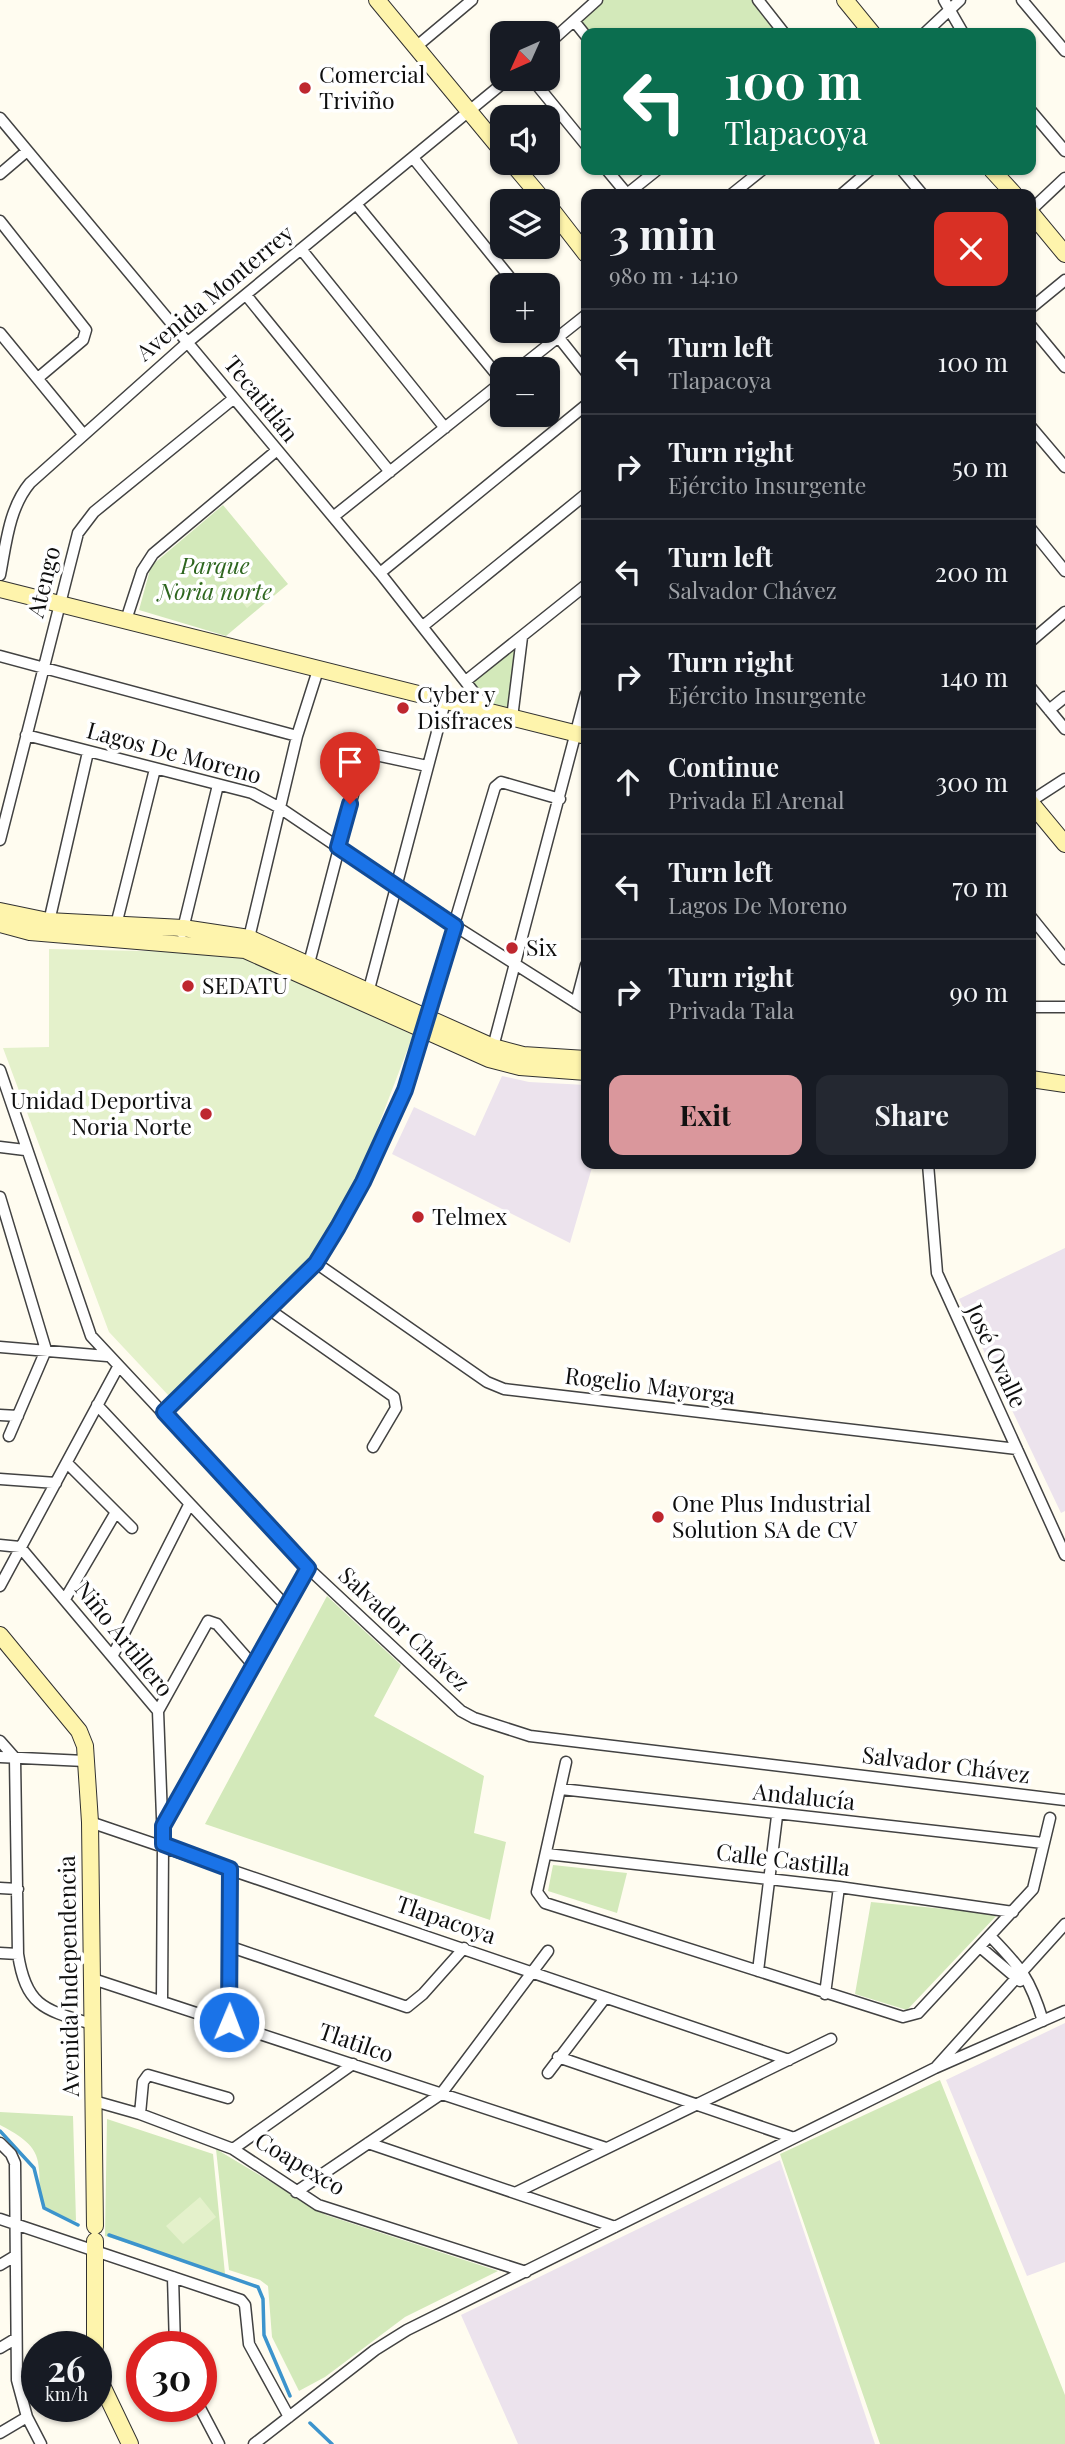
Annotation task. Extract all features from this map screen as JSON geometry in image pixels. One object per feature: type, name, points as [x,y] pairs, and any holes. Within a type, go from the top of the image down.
[{"type":"main road","points":[[377,0],[490,135]]},
{"type":"main road","points":[[845,0],[868,28]]},
{"type":"main road","points":[[522,175],[534,189]]},
{"type":"main road","points":[[997,175],[1009,189]]},
{"type":"main road","points":[[1036,217],[1065,254]]},
{"type":"main road","points":[[560,221],[581,248]]},
{"type":"main road","points":[[0,589],[445,702],[487,709],[581,735]]},
{"type":"main road","points":[[1036,808],[1065,844]]},
{"type":"main road","points":[[0,911],[48,927],[116,925],[182,935],[245,950],[368,993],[426,1025]]},
{"type":"main road","points":[[0,924],[250,938],[307,970],[426,1025],[500,1054],[581,1071]]},
{"type":"main road","points":[[500,1054],[581,1059]]},
{"type":"main road","points":[[1036,1080],[1063,1084]]},
{"type":"main road","points":[[1036,1088],[1063,1084]]},
{"type":"main road","name":"Avenida Independencia","points":[[0,1635],[84,1740],[90,1822],[93,1979],[95,2331]]},
{"type":"main road","points":[[112,2410],[126,2443]]},
{"type":"street","points":[[417,46],[472,0]]},
{"type":"street","points":[[560,33],[597,0]]},
{"type":"street","points":[[758,0],[780,28]]},
{"type":"street","points":[[929,28],[947,5],[960,0]]},
{"type":"street","points":[[1022,0],[1065,51]]},
{"type":"street","points":[[947,5],[960,28]]},
{"type":"street","points":[[574,21],[581,30]]},
{"type":"street","name":"Avenida Monterrey","points":[[0,575],[5,519],[24,489],[188,342],[494,91]]},
{"type":"street","points":[[542,91],[581,139]]},
{"type":"street","points":[[1036,117],[1065,150]]},
{"type":"street","name":"Tecatitlán","points":[[0,118],[380,573],[467,680],[487,709]]},
{"type":"street","points":[[0,174],[27,151]]},
{"type":"street","points":[[414,159],[506,273]]},
{"type":"street","points":[[611,175],[623,189]]},
{"type":"street","points":[[633,189],[651,175]]},
{"type":"street","points":[[738,189],[756,175]]},
{"type":"street","points":[[848,189],[864,175]]},
{"type":"street","points":[[906,175],[918,189]]},
{"type":"street","points":[[1036,206],[1065,178]]},
{"type":"street","points":[[356,204],[490,366]]},
{"type":"street","points":[[0,221],[86,330],[83,340],[38,378]]},
{"type":"street","points":[[301,249],[445,428]]},
{"type":"street","points":[[1036,304],[1065,280]]},
{"type":"street","points":[[246,296],[390,472]]},
{"type":"street","points":[[560,335],[581,319]]},
{"type":"street","points":[[1036,332],[1065,368]]},
{"type":"street","points":[[0,333],[83,434]]},
{"type":"street","points":[[560,340],[581,366]]},
{"type":"street","points":[[533,357],[550,343]]},
{"type":"street","points":[[333,517],[490,391]]},
{"type":"street","name":"Atengo","points":[[0,841],[78,533],[85,523],[233,399]]},
{"type":"street","points":[[380,573],[581,409]]},
{"type":"street","points":[[1036,433],[1065,467]]},
{"type":"street","points":[[127,620],[142,571],[153,554],[276,451]]},
{"type":"street","points":[[423,626],[581,498]]},
{"type":"street","points":[[1036,535],[1065,571]]},
{"type":"street","points":[[467,680],[581,589]]},
{"type":"street","points":[[1036,637],[1065,612]]},
{"type":"street","points":[[512,718],[522,637]]},
{"type":"street","points":[[0,656],[297,736]]},
{"type":"street","points":[[250,938],[297,736],[318,670]]},
{"type":"street","points":[[1036,694],[1065,729]]},
{"type":"street","points":[[1049,710],[1065,697]]},
{"type":"street","points":[[368,993],[445,702]]},
{"type":"street","name":"Lagos De Moreno","points":[[26,735],[252,793],[280,808],[455,926],[581,1006]]},
{"type":"street","points":[[500,1054],[516,965],[560,799],[581,738]]},
{"type":"street","points":[[48,927],[88,752]]},
{"type":"street","points":[[307,970],[338,847],[366,755],[428,766]]},
{"type":"street","points":[[116,925],[156,769]]},
{"type":"street","points":[[1036,799],[1065,779]]},
{"type":"street","points":[[164,1412],[316,1263],[363,1182],[405,1090],[495,787],[501,782],[560,799]]},
{"type":"street","points":[[182,935],[218,785]]},
{"type":"street","points":[[1036,922],[1065,959]]},
{"type":"street","points":[[576,1003],[581,984]]},
{"type":"street","points":[[1036,1007],[1065,1007]]},
{"type":"street","name":"Salvador Chávez","points":[[0,1070],[84,1321],[107,1356],[164,1412],[308,1568],[461,1711],[495,1726],[542,1737],[1065,1800]]},
{"type":"street","points":[[0,1147],[25,1150]]},
{"type":"street","name":"José Ovalle","points":[[928,1169],[937,1273],[1065,1555]]},
{"type":"street","points":[[0,1197],[2,1213],[46,1350],[9,1436]]},
{"type":"street","name":"Rogelio Mayorga","points":[[316,1263],[487,1382],[504,1389],[1017,1449]]},
{"type":"street","points":[[270,1310],[394,1397],[396,1408],[373,1447]]},
{"type":"street","points":[[0,1347],[107,1356]]},
{"type":"street","points":[[0,1586],[118,1367]]},
{"type":"street","points":[[97,1405],[286,1606]]},
{"type":"street","points":[[0,1415],[18,1416]]},
{"type":"street","points":[[67,1463],[132,1528]]},
{"type":"street","points":[[0,1479],[56,1483]]},
{"type":"street","points":[[113,1655],[189,1505]]},
{"type":"street","points":[[65,1599],[116,1512]]},
{"type":"street","points":[[0,1545],[20,1547]]},
{"type":"street","name":"Niño Artillero","points":[[20,1547],[158,1711],[163,1826],[162,2000]]},
{"type":"street","points":[[163,1826],[308,1568]]},
{"type":"street","points":[[158,1711],[208,1621],[217,1624],[254,1667]]},
{"type":"street","points":[[0,1741],[15,1758],[18,1954],[22,1980],[30,1995],[41,2006],[92,2024]]},
{"type":"street","points":[[0,1757],[85,1761]]},
{"type":"street","points":[[566,1762],[537,1892],[541,1900],[825,1994],[903,2017],[918,2013],[1033,1889],[1050,1818]]},
{"type":"street","name":"Andalucía","points":[[561,1789],[1043,1843]]},
{"type":"street","points":[[758,1971],[778,1815]]},
{"type":"street","name":"Tlapacoya","points":[[90,1822],[163,1844],[789,2060]]},
{"type":"street","name":"Calle Castilla","points":[[547,1854],[839,1887],[1013,1912]]},
{"type":"street","points":[[229,2022],[230,1869]]},
{"type":"street","points":[[825,1994],[839,1887]]},
{"type":"street","points":[[0,1888],[18,1889]]},
{"type":"street","points":[[935,2068],[1065,1924]]},
{"type":"street","points":[[990,1936],[1023,1969],[1032,1985],[1043,2021]]},
{"type":"street","points":[[231,1947],[407,2007],[423,1994],[464,1948]]},
{"type":"street","points":[[980,1948],[1014,1978],[1032,1985]]},
{"type":"street","points":[[296,2192],[441,2094],[548,1951]]},
{"type":"street","points":[[0,1953],[18,1954]]},
{"type":"street","name":"Tlatilco","points":[[93,1979],[606,2148]]},
{"type":"street","points":[[548,2073],[605,1998]]},
{"type":"street","points":[[254,2444],[374,2350],[424,2322],[935,2068],[1065,2011]]},
{"type":"street","points":[[517,2192],[831,2039]]},
{"type":"street","points":[[558,2057],[794,2138]]},
{"type":"street","points":[[233,2149],[353,2064]]},
{"type":"street","points":[[140,2114],[143,2082],[151,2075],[228,2098]]},
{"type":"street","name":"Coapexco","points":[[94,2101],[140,2114],[233,2149],[296,2192],[339,2213],[526,2272]]},
{"type":"street","points":[[0,2143],[11,2154],[15,2163],[15,2339],[17,2380],[21,2395]]},
{"type":"street","points":[[368,2143],[615,2227]]},
{"type":"street","points":[[0,2219],[17,2225],[95,2239],[173,2277],[242,2301],[245,2305],[250,2344],[291,2414]]},
{"type":"street","points":[[0,2265],[15,2256]]},
{"type":"street","points":[[173,2277],[175,2331]]},
{"type":"street","points":[[0,2348],[15,2339]]},
{"type":"street","points":[[0,2433],[21,2421]]},
{"type":"street","points":[[30,2422],[41,2444]]},
{"type":"street","points":[[208,2422],[219,2444]]},
{"type":"shaded area","points":[[502,1076],[529,1082],[581,1085],[581,1169],[592,1169],[570,1243],[392,1154],[414,1107],[475,1136]]},
{"type":"shaded area","points":[[1065,1248],[1065,1511],[1061,1513],[959,1299]]},
{"type":"shaded area","points":[[1065,2023],[1065,2262],[1027,2276],[946,2080]]},
{"type":"shaded area","points":[[780,2160],[875,2444],[518,2444],[461,2315]]},
{"type":"green space","points":[[602,0],[754,0],[776,28],[586,28],[579,20]]},
{"type":"green space","name":"Parque Noria norte","points":[[223,505],[288,584],[226,636],[139,610],[151,566]]},
{"type":"green space","points":[[237,563],[264,594],[247,608],[221,576]]},
{"type":"green space","points":[[516,647],[508,708],[487,702],[473,682]]},
{"type":"green space","name":"Unidad Deportiva Noria Norte","points":[[49,949],[237,953],[413,1035],[358,1179],[316,1256],[169,1396],[109,1332],[3,1048],[49,1047]]},
{"type":"green space","points":[[327,1596],[401,1665],[374,1716],[484,1776],[474,1833],[506,1842],[490,1920],[205,1824]]},
{"type":"green space","points":[[553,1865],[627,1873],[617,1913],[548,1891]]},
{"type":"green space","points":[[871,1902],[998,1914],[907,2010],[855,1994]]},
{"type":"green space","points":[[940,2080],[1065,2395],[1065,2444],[880,2444],[780,2154]]},
{"type":"green space","points":[[0,2112],[73,2116],[76,2221],[50,2213],[44,2208],[36,2155],[24,2139],[0,2125]]},
{"type":"green space","points":[[107,2119],[213,2154],[225,2274],[105,2236]]},
{"type":"green space","points":[[216,2149],[326,2215],[498,2271],[405,2317],[325,2377],[299,2391],[272,2337],[268,2286],[260,2280],[229,2270]]},
{"type":"green space","points":[[200,2197],[216,2217],[183,2244],[166,2226]]},
{"type":"waterway","points":[[0,2131],[34,2168],[44,2208],[78,2225]]},
{"type":"waterway","points":[[109,2235],[258,2287],[263,2299],[264,2335],[290,2396]]},
{"type":"waterway","points":[[310,2423],[332,2444]]},
{"type":"place","name":"Comercial Triviño","points":[[305,88]]},
{"type":"place","name":"Cyber y Disfraces","points":[[403,708]]},
{"type":"place","name":"Six","points":[[512,948]]},
{"type":"place","name":"SEDATU","points":[[188,986]]},
{"type":"place","name":"Unidad Deportiva Noria Norte","points":[[206,1114]]},
{"type":"place","name":"Telmex","points":[[418,1217]]},
{"type":"place","name":"One Plus Industrial Solution SA de CV","points":[[658,1517]]},
{"type":"route","points":[[229,2022],[230,1869],[163,1844],[163,1826],[308,1568],[164,1412],[316,1263],[363,1182],[405,1090],[424,1032],[455,926],[338,847],[350,804]]}]
